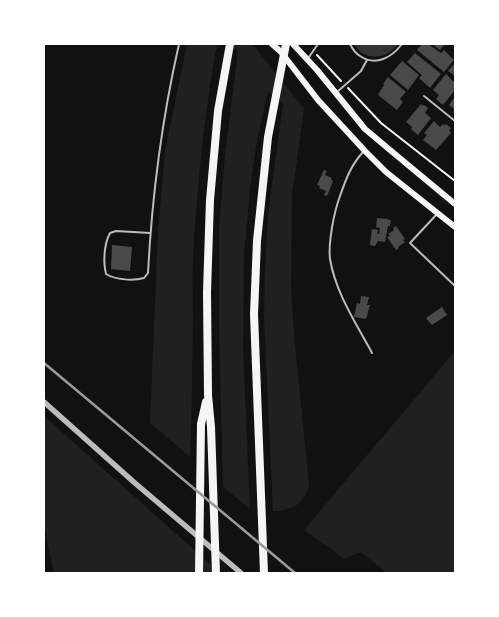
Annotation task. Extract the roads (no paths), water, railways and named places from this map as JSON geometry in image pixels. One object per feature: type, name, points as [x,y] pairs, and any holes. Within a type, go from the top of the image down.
[{"type":"highway","points":[[216,573],[211,428],[208,395],[207,292],[210,200],[218,112],[230,44]]},
{"type":"highway","points":[[264,573],[254,314],[257,241],[268,137],[286,44]]},
{"type":"highway","points":[[199,573],[201,424],[208,395]]},
{"type":"main road","points":[[272,44],[318,100],[365,151],[386,172],[455,227]]},
{"type":"main road","points":[[293,44],[365,129],[455,204]]},
{"type":"street","points":[[44,402],[136,484],[241,573]]},
{"type":"lane","points":[[150,233],[116,231],[110,233],[106,240],[106,274],[112,278],[139,279],[144,278],[148,273],[150,233],[160,150],[179,44]]},
{"type":"lane","points":[[307,59],[318,44]]},
{"type":"lane","points":[[350,44],[360,57],[376,61],[392,55],[402,44]]},
{"type":"lane","points":[[336,93],[361,71],[367,60]]},
{"type":"lane","points":[[424,96],[455,121]]},
{"type":"lane","points":[[365,151],[354,162],[336,206],[330,258],[342,298],[372,353]]},
{"type":"lane","points":[[438,212],[410,243],[455,286]]},
{"type":"railway","points":[[44,363],[295,573]]}]
